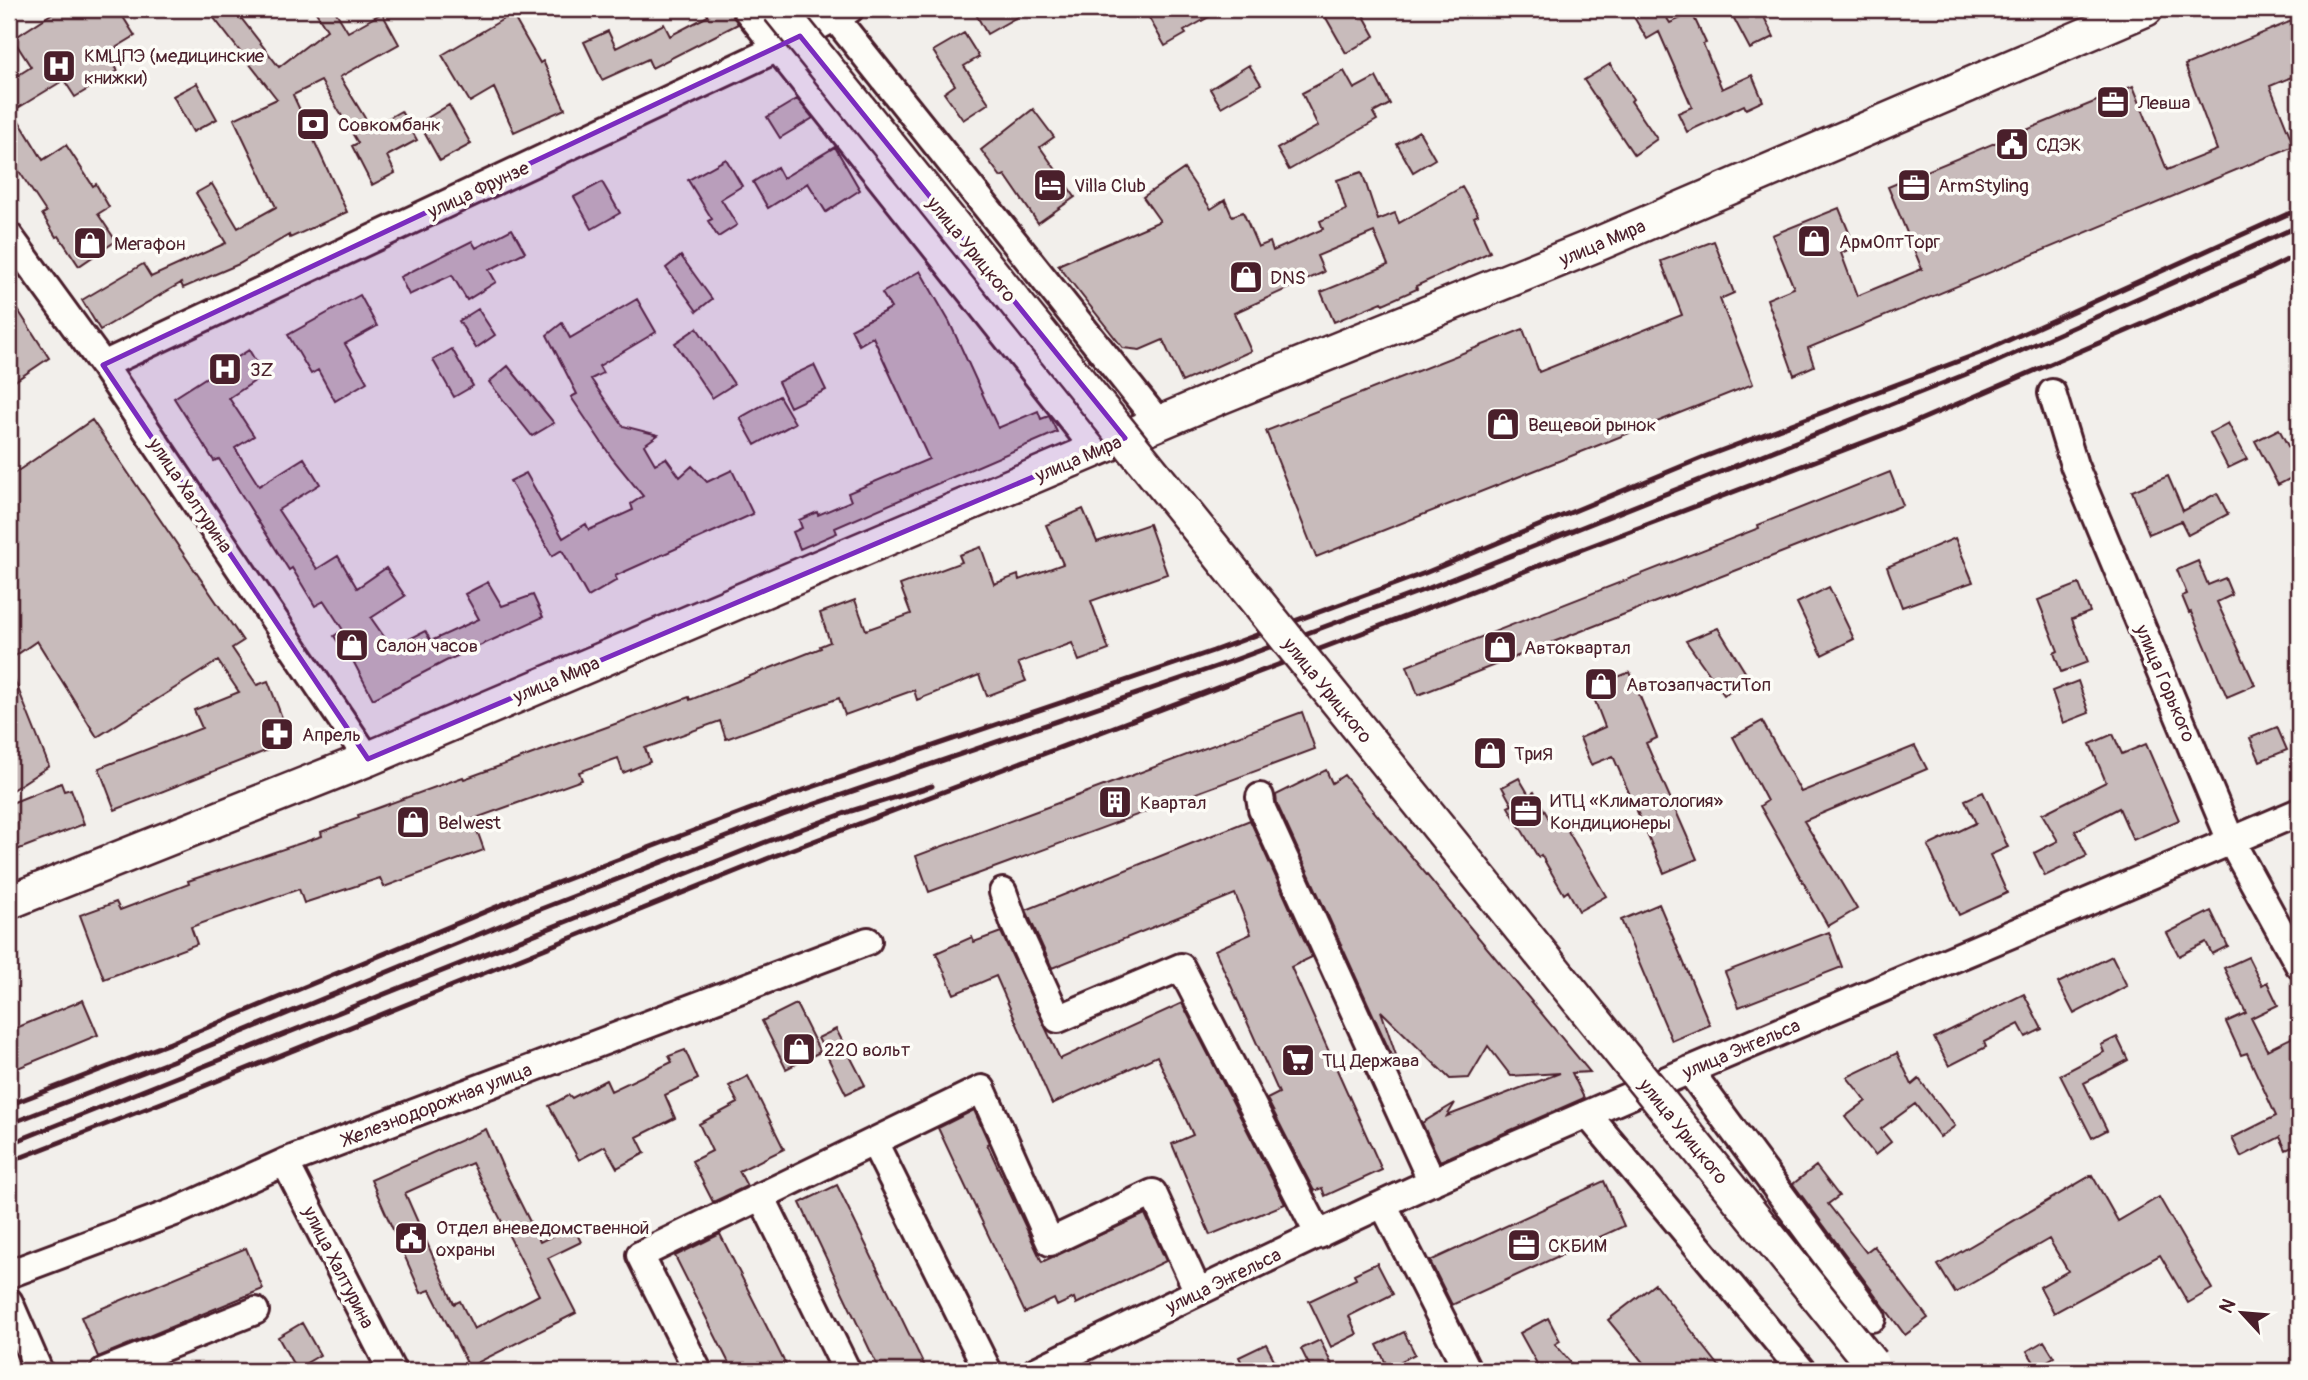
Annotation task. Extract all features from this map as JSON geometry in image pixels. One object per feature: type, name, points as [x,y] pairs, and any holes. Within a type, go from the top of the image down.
[{"type":"main road","name":"улица Урицкого","points":[[779,9],[1875,1367]]},
{"type":"main road","name":"улица Мира","points":[[9,902],[368,759],[1159,424],[1598,244],[2146,9]]},
{"type":"street","name":"улица Урицкого","points":[[746,9],[1097,450]]},
{"type":"street","name":"улица Урицкого","points":[[837,12],[1159,424]]},
{"type":"street","name":"улица Фрунзе","points":[[103,365],[778,48],[837,12]]},
{"type":"street","name":"улица Халтурина","points":[[9,236],[103,365],[368,759]]},
{"type":"street","name":"улица Горького","points":[[2052,393],[2074,465],[2231,841],[2299,965]]},
{"type":"street","points":[[1260,797],[1262,809],[1432,1182]]},
{"type":"street","name":"улица Энгельса","points":[[1036,1371],[1432,1182],[1689,1070],[2299,812]]},
{"type":"street","points":[[1003,892],[1015,925],[1058,1019],[1181,967],[1319,1235]]},
{"type":"street","name":"Железнодорожная улица","points":[[9,1274],[177,1210],[285,1162],[868,941]]},
{"type":"street","points":[[1689,1070],[1872,1318]]},
{"type":"street","points":[[698,1371],[640,1255],[982,1089],[1050,1242],[1153,1193],[1198,1292]]},
{"type":"street","points":[[1588,1115],[1802,1371]]},
{"type":"street","points":[[874,1142],[988,1371]]},
{"type":"street","name":"улица Халтурина","points":[[285,1162],[392,1371]]},
{"type":"street","points":[[761,1196],[847,1371]]},
{"type":"street","points":[[1382,1205],[1468,1371]]},
{"type":"street","points":[[9,1302],[39,1371]]},
{"type":"street","points":[[104,1371],[254,1311]]},
{"type":"highlighted area","points":[[800,36],[1125,438],[368,759],[103,365]]},
{"type":"building","points":[[59,9],[118,9],[135,36],[107,53],[118,71],[75,97],[64,80],[13,111],[43,160],[66,145],[93,186],[96,184],[109,207],[98,214],[116,241],[79,266],[59,236],[56,237],[42,214],[46,212],[9,156],[9,81],[31,67],[13,39]]},
{"type":"building","points":[[207,9],[234,9],[279,67],[327,30],[314,9],[334,9],[348,32],[382,13],[399,44],[340,77],[371,128],[401,111],[417,140],[387,156],[395,173],[372,185],[352,146],[358,143],[321,81],[293,95],[347,212],[290,238],[289,235],[239,264],[183,288],[181,283],[100,330],[82,300],[143,264],[151,277],[226,243],[196,193],[212,184],[238,228],[276,207],[234,119],[277,99]]},
{"type":"building","points":[[704,9],[731,9],[738,24],[652,68],[648,59],[602,80],[584,42],[608,31],[616,48],[664,24],[670,36],[708,16]]},
{"type":"building","points":[[973,9],[1031,9],[987,34]]},
{"type":"building","points":[[1144,9],[1223,9],[1184,31],[1186,34],[1165,46]]},
{"type":"building","points":[[1321,9],[1360,9],[1375,36],[1346,53]]},
{"type":"building","points":[[1629,9],[1661,9],[1670,23],[1692,13],[1722,89],[1752,75],[1763,101],[1746,109],[1744,105],[1687,132],[1678,113],[1692,107],[1659,32],[1647,39]]},
{"type":"building","points":[[1729,9],[1760,9],[1774,37],[1750,49]]},
{"type":"building","points":[[512,14],[540,63],[543,61],[565,109],[514,132],[494,88],[470,102],[442,55]]},
{"type":"building","points":[[2299,18],[2299,74],[2270,86],[2294,146],[1808,348],[1814,366],[1794,375],[1767,299],[1794,288],[1772,235],[1839,208],[1855,247],[1841,253],[1857,296],[1922,269],[1888,187],[2133,86],[2167,170],[2217,150],[2185,65]]},
{"type":"building","points":[[964,33],[979,57],[964,66],[989,103],[963,120],[944,93],[955,85],[933,51]]},
{"type":"building","points":[[1610,64],[1657,139],[1634,155],[1584,80]]},
{"type":"building","points":[[1249,65],[1261,84],[1221,107],[1210,89]]},
{"type":"building","points":[[1344,71],[1354,89],[1376,77],[1390,104],[1373,113],[1377,120],[1289,170],[1277,149],[1318,126],[1302,93]]},
{"type":"building","points":[[197,83],[217,119],[193,132],[173,96]]},
{"type":"building","points":[[797,99],[813,118],[780,138],[767,117]]},
{"type":"building","points":[[449,105],[471,144],[440,161],[419,123]]},
{"type":"building","points":[[1033,109],[1054,137],[1040,147],[1075,197],[1038,223],[1005,175],[1001,177],[981,150]]},
{"type":"building","points":[[1419,131],[1435,159],[1413,172],[1397,144]]},
{"type":"building","points":[[835,147],[860,190],[826,212],[808,183],[768,208],[753,182],[777,167],[783,178]]},
{"type":"building","points":[[726,159],[742,186],[721,199],[737,225],[718,237],[708,221],[712,219],[688,180]]},
{"type":"building","points":[[1184,169],[1211,209],[1225,200],[1232,216],[1243,212],[1258,247],[1270,242],[1273,251],[1323,229],[1320,221],[1346,210],[1337,180],[1362,172],[1378,220],[1395,213],[1399,223],[1462,187],[1478,215],[1474,217],[1490,252],[1416,286],[1417,289],[1334,322],[1321,292],[1388,265],[1374,232],[1317,256],[1324,272],[1234,313],[1251,351],[1182,382],[1163,340],[1140,350],[1123,348],[1058,265],[1160,221],[1143,197]]},
{"type":"building","points":[[602,182],[620,213],[592,229],[574,197]]},
{"type":"building","points":[[512,229],[525,252],[489,270],[496,282],[467,300],[452,275],[409,295],[400,277],[472,241],[476,248]]},
{"type":"building","points":[[1714,241],[1734,293],[1720,299],[1753,384],[1316,557],[1266,431],[1523,329],[1539,372],[1682,315],[1661,261]]},
{"type":"building","points":[[681,256],[712,299],[697,311],[666,268]]},
{"type":"building","points":[[920,271],[949,321],[998,428],[1038,411],[1041,419],[1049,416],[1057,432],[835,528],[837,533],[800,549],[793,532],[802,528],[799,520],[851,501],[848,493],[929,459],[873,337],[859,345],[851,329],[891,308],[882,293]]},
{"type":"building","points":[[360,295],[377,326],[345,344],[367,382],[335,401],[318,370],[311,374],[288,335]]},
{"type":"building","points":[[9,296],[49,358],[9,385]]},
{"type":"building","points":[[637,299],[656,332],[599,366],[603,373],[591,379],[623,426],[658,435],[644,445],[655,464],[666,458],[680,477],[692,466],[707,482],[732,470],[753,514],[615,576],[617,580],[588,597],[562,550],[552,556],[510,481],[526,473],[563,538],[586,524],[589,530],[633,510],[631,504],[643,496],[612,458],[571,397],[577,394],[547,335],[562,323],[570,338]]},
{"type":"building","points":[[478,309],[495,335],[476,348],[459,321]]},
{"type":"building","points":[[697,328],[734,384],[712,398],[675,343]]},
{"type":"building","points":[[452,349],[473,386],[454,397],[433,360]]},
{"type":"building","points":[[249,350],[264,375],[229,398],[254,436],[235,448],[259,486],[304,458],[320,484],[278,510],[317,569],[338,556],[357,588],[386,568],[405,596],[371,618],[392,648],[425,631],[431,641],[479,619],[465,594],[488,582],[502,606],[533,595],[543,617],[446,661],[373,699],[351,657],[349,659],[334,636],[343,630],[324,601],[315,606],[219,459],[214,461],[174,398]]},
{"type":"building","points":[[814,365],[826,390],[790,407],[778,382]]},
{"type":"building","points":[[508,366],[554,423],[532,436],[489,382]]},
{"type":"building","points":[[779,396],[795,423],[755,445],[740,418]]},
{"type":"building","points":[[92,420],[243,641],[232,648],[257,685],[268,681],[291,741],[115,810],[99,768],[202,728],[194,710],[239,692],[218,661],[97,737],[37,641],[9,660],[9,477]]},
{"type":"building","points":[[2228,423],[2247,459],[2228,468],[2210,433]]},
{"type":"building","points":[[2279,429],[2299,467],[2299,474],[2278,485],[2255,441]]},
{"type":"building","points":[[1890,472],[1903,505],[1418,695],[1407,666],[1759,528],[1758,525]]},
{"type":"building","points":[[2168,476],[2183,511],[2217,493],[2228,514],[2188,535],[2181,521],[2149,534],[2132,491]]},
{"type":"building","points":[[1083,509],[1097,542],[1149,524],[1167,574],[1091,601],[1109,650],[1079,661],[1072,643],[1018,663],[1026,681],[987,696],[979,675],[917,700],[914,690],[845,715],[839,698],[726,739],[720,721],[645,748],[650,762],[623,773],[618,758],[579,772],[582,780],[473,819],[484,850],[384,887],[380,878],[304,903],[299,889],[191,927],[197,944],[104,979],[80,915],[116,902],[120,910],[189,884],[188,881],[322,836],[321,832],[359,818],[358,815],[689,697],[690,700],[821,648],[820,646],[830,642],[820,613],[855,600],[866,630],[911,614],[900,585],[962,562],[959,555],[981,547],[994,584],[1018,575],[1019,580],[1063,564],[1046,525]]},
{"type":"building","points":[[1955,538],[1973,582],[1902,607],[1887,567]]},
{"type":"building","points":[[2198,561],[2208,585],[2225,578],[2232,595],[2217,602],[2255,685],[2227,697],[2182,596],[2187,594],[2177,570]]},
{"type":"building","points":[[2079,584],[2090,612],[2072,619],[2088,662],[2061,672],[2054,653],[2058,651],[2038,600]]},
{"type":"building","points":[[1829,587],[1854,639],[1822,655],[1797,603]]},
{"type":"building","points":[[1718,628],[1750,680],[1724,695],[1686,641]]},
{"type":"building","points":[[9,666],[49,766],[9,792]]},
{"type":"building","points":[[1630,672],[1657,738],[1646,743],[1697,859],[1664,873],[1613,756],[1591,765],[1580,738],[1605,727],[1590,688]]},
{"type":"building","points":[[2078,681],[2089,713],[2063,723],[2052,691]]},
{"type":"building","name":"Квартал","points":[[1302,712],[1315,749],[929,892],[916,856]]},
{"type":"building","points":[[1762,721],[1801,792],[1915,746],[1927,769],[1804,821],[1857,909],[1828,926],[1760,806],[1767,801],[1733,737]]},
{"type":"building","points":[[2277,727],[2287,750],[2260,761],[2250,738]]},
{"type":"building","points":[[2113,734],[2122,754],[2146,744],[2179,820],[2133,840],[2119,808],[2075,831],[2087,856],[2045,876],[2034,853],[2058,841],[2042,814],[2106,782],[2090,744]]},
{"type":"building","points":[[1326,770],[1332,783],[1344,775],[1590,1072],[1572,1073],[1584,1098],[1440,1161],[1422,1123],[1455,1103],[1447,1116],[1560,1073],[1511,1076],[1488,1046],[1469,1078],[1450,1079],[1381,1011],[1399,1064],[1396,1065],[1277,804],[1276,795]]},
{"type":"building","points":[[1519,778],[1529,795],[1534,792],[1552,824],[1561,819],[1606,896],[1579,911],[1568,891],[1564,894],[1508,807],[1512,805],[1502,787]]},
{"type":"building","points":[[61,783],[64,791],[71,789],[84,824],[9,853],[9,804]]},
{"type":"building","points":[[1983,792],[2008,847],[1990,855],[2007,893],[1959,915],[1928,846],[1976,823],[1965,800]]},
{"type":"building","points":[[1250,820],[1312,957],[1291,967],[1382,1170],[1325,1196],[1322,1188],[1314,1191],[1267,1099],[1279,1093],[1215,950],[1251,934],[1235,894],[1052,968],[1026,910]]},
{"type":"building","points":[[1659,904],[1710,1025],[1672,1041],[1621,920]]},
{"type":"building","points":[[2211,911],[2228,946],[2212,954],[2206,942],[2179,956],[2167,933]]},
{"type":"building","points":[[1001,932],[1060,1059],[1182,1003],[1285,1204],[1210,1235],[1172,1144],[1193,1135],[1157,1056],[1052,1104],[996,976],[954,994],[936,953],[972,937],[974,942]]},
{"type":"building","points":[[1829,932],[1842,967],[1739,1007],[1725,972]]},
{"type":"building","points":[[2112,956],[2127,986],[2074,1014],[2058,983]]},
{"type":"building","points":[[2248,957],[2262,985],[2267,982],[2278,1005],[2251,1018],[2267,1050],[2299,1034],[2299,1144],[2286,1150],[2280,1137],[2241,1157],[2232,1138],[2276,1116],[2247,1053],[2241,1055],[2226,1022],[2246,1013],[2224,968]]},
{"type":"building","points":[[2024,994],[2042,1029],[2026,1037],[2019,1024],[1984,1042],[1986,1047],[1949,1066],[1934,1038]]},
{"type":"building","points":[[83,1000],[98,1035],[13,1070],[9,1060],[9,1031]]},
{"type":"building","points":[[796,1004],[820,1052],[786,1069],[762,1021]]},
{"type":"building","points":[[836,1029],[865,1085],[846,1094],[818,1038]]},
{"type":"building","points":[[2117,1037],[2128,1060],[2084,1083],[2107,1130],[2092,1138],[2060,1075],[2104,1052],[2101,1045]]},
{"type":"building","points":[[685,1050],[698,1079],[665,1095],[675,1118],[637,1137],[645,1153],[617,1168],[605,1146],[579,1160],[549,1106],[569,1095],[572,1098],[606,1080],[611,1091],[672,1062],[669,1056]]},
{"type":"building","points":[[1897,1053],[1912,1085],[1919,1079],[1955,1126],[1940,1137],[1915,1104],[1881,1129],[1891,1142],[1875,1155],[1845,1117],[1866,1101],[1847,1077]]},
{"type":"building","points":[[748,1076],[784,1149],[739,1171],[747,1186],[713,1202],[692,1161],[712,1151],[699,1124],[738,1103],[729,1086]]},
{"type":"building","points":[[974,1110],[1042,1262],[1145,1214],[1166,1261],[1076,1304],[1074,1298],[1057,1306],[1054,1299],[1025,1313],[938,1128]]},
{"type":"building","points":[[486,1129],[540,1242],[573,1226],[581,1242],[548,1258],[576,1313],[469,1367],[430,1290],[421,1293],[371,1180]],"holes":[[[472,1163],[539,1295],[474,1329],[460,1301],[454,1304],[405,1193]]]},
{"type":"building","points":[[1816,1166],[1839,1196],[1828,1204],[1866,1252],[1874,1246],[1928,1318],[1905,1335],[1793,1184]]},
{"type":"building","points":[[2092,1175],[2118,1221],[2159,1197],[2212,1289],[2188,1303],[2160,1255],[2054,1313],[2040,1287],[2068,1271],[2049,1239],[1955,1293],[1938,1265]]},
{"type":"building","name":"СКБИМ","points":[[1604,1181],[1624,1226],[1452,1305],[1430,1261]]},
{"type":"building","points":[[837,1185],[927,1371],[881,1371],[877,1365],[800,1203]]},
{"type":"building","points":[[720,1234],[789,1371],[733,1371],[675,1256]]},
{"type":"building","points":[[246,1248],[263,1289],[98,1357],[81,1317]]},
{"type":"building","points":[[1377,1263],[1393,1294],[1349,1316],[1357,1334],[1331,1347],[1309,1301],[1356,1279],[1354,1274]]},
{"type":"building","points":[[1655,1284],[1723,1371],[1650,1371],[1608,1320]]},
{"type":"building","points":[[1548,1318],[1560,1341],[1555,1344],[1578,1371],[1541,1371],[1520,1333]]},
{"type":"building","points":[[302,1323],[320,1355],[296,1369],[278,1337]]},
{"type":"building","points":[[1404,1332],[1415,1354],[1388,1368],[1377,1345]]},
{"type":"building","points":[[1320,1340],[1335,1371],[1312,1371],[1301,1349]]},
{"type":"building","points":[[2044,1341],[2054,1357],[2037,1367],[2027,1351]]},
{"type":"building","points":[[1266,1344],[1280,1371],[1246,1371],[1239,1357]]},
{"type":"railway","points":[[9,1105],[170,1043],[525,895],[777,799],[1213,651],[1425,573],[1704,457],[1980,353],[2299,209]]},
{"type":"railway","points":[[9,1124],[172,1061],[528,914],[783,815],[1221,665],[1429,588],[1989,365],[2299,226]]},
{"type":"railway","points":[[9,1162],[769,858],[1899,429],[2252,277],[2299,254]]},
{"type":"railway","points":[[9,1144],[763,843],[851,811],[932,786]]},
{"type":"place","name":"КМЦПЭ (медицинские книжки)","points":[[59,66]]},
{"type":"place","name":"Левша","points":[[2113,102]]},
{"type":"place","name":"Совкомбанк","points":[[313,124]]},
{"type":"place","name":"СДЭК","points":[[2012,144]]},
{"type":"place","name":"Villa Club","points":[[1050,185]]},
{"type":"place","name":"ArmStyling","points":[[1914,185]]},
{"type":"place","name":"АрмОптТорг","points":[[1814,241]]},
{"type":"place","name":"Мегафон","points":[[90,243]]},
{"type":"place","name":"DNS","points":[[1246,277]]},
{"type":"place","name":"3Z","points":[[225,369]]},
{"type":"place","name":"Вещевой рынок","points":[[1503,424]]},
{"type":"place","name":"Салон часов","points":[[352,645]]},
{"type":"place","name":"Автоквартал","points":[[1500,647]]},
{"type":"place","name":"АвтозапчастиТоп","points":[[1601,684]]},
{"type":"place","name":"Апрель","points":[[277,734]]},
{"type":"place","name":"ТриЯ","points":[[1490,753]]},
{"type":"place","name":"Квартал","points":[[1115,802]]},
{"type":"place","name":"ИТЦ «Климатология» Кондиционеры","points":[[1526,811]]},
{"type":"place","name":"Belwest","points":[[413,822]]},
{"type":"place","name":"220 вольт","points":[[799,1049]]},
{"type":"place","name":"ТЦ Держава","points":[[1298,1060]]},
{"type":"place","name":"Отдел вневедомственной охраны","points":[[411,1238]]},
{"type":"place","name":"СКБИМ","points":[[1524,1245]]}]
